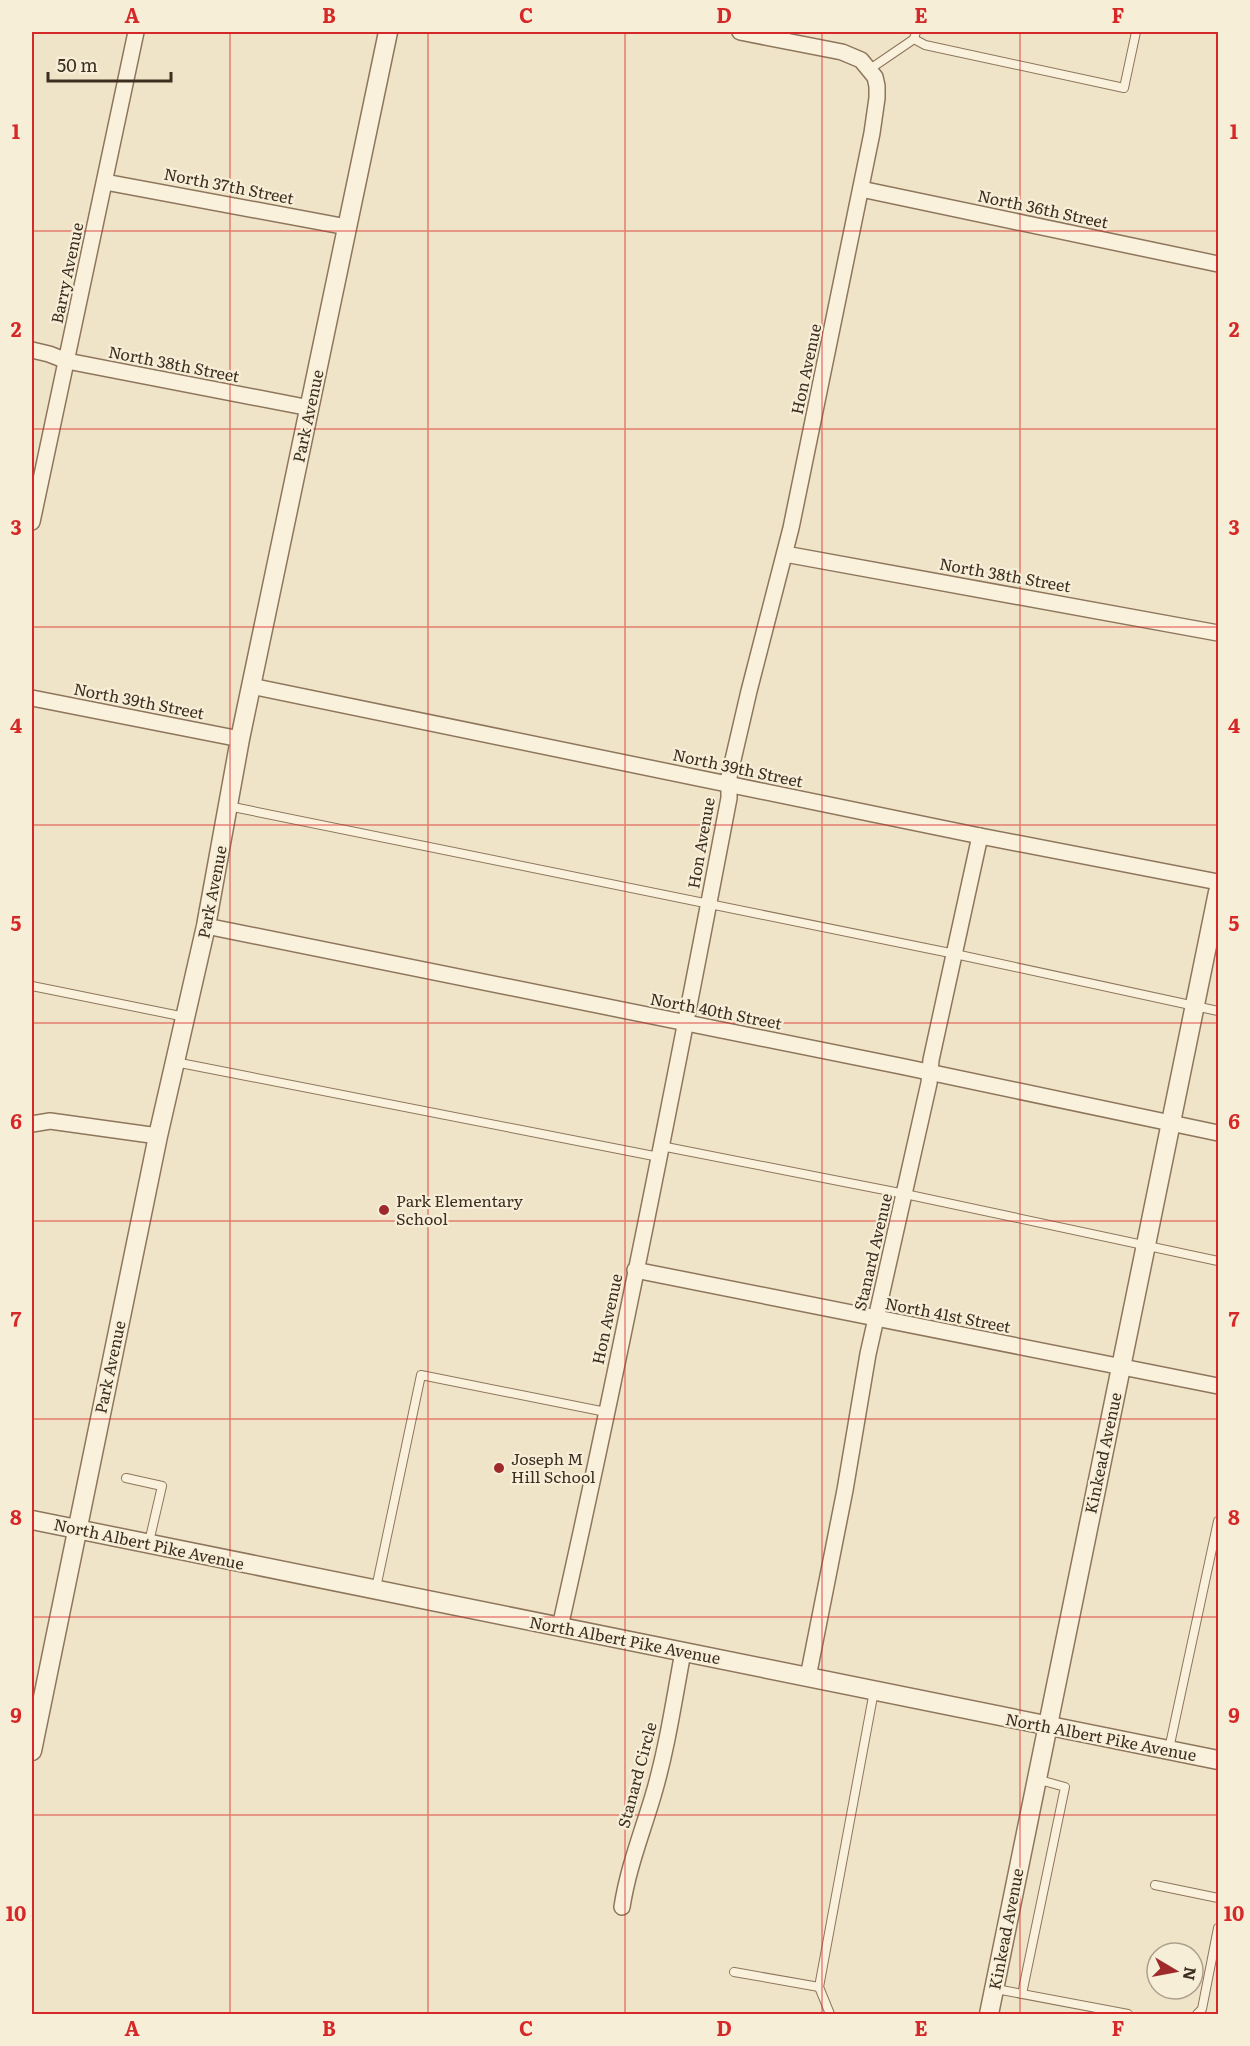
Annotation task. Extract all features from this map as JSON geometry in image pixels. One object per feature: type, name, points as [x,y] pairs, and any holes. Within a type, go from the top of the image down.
[{"type":"street","name":"Barry Avenue","points":[[32,522],[136,32]]},
{"type":"street","name":"Park Avenue","points":[[32,1752],[158,1136],[206,926],[240,739],[388,32]]},
{"type":"street","points":[[740,32],[842,52],[861,60],[870,69]]},
{"type":"street","name":"Hon Avenue","points":[[560,1627],[686,1024],[729,798],[729,785],[749,691],[785,555],[861,189],[878,98],[875,77],[870,69]]},
{"type":"street","name":"North 37th Street","points":[[105,182],[347,227]]},
{"type":"street","name":"North 36th Street","points":[[861,189],[1218,264]]},
{"type":"street","name":"North 38th Street","points":[[32,350],[67,361],[310,408]]},
{"type":"street","name":"North 38th Street","points":[[785,555],[991,590],[1218,633]]},
{"type":"street","name":"North 39th Street","points":[[251,686],[980,836],[1218,882]]},
{"type":"street","name":"North 39th Street","points":[[32,698],[240,739]]},
{"type":"street","name":"Stanard Avenue","points":[[808,1677],[876,1319],[930,1083],[931,1060],[980,836]]},
{"type":"street","name":"Kinkead Avenue","points":[[989,2014],[1046,1725],[1218,892]]},
{"type":"street","name":"North 40th Street","points":[[206,926],[1218,1133]]},
{"type":"street","points":[[32,1124],[50,1121],[158,1136]]},
{"type":"street","name":"North 41st Street","points":[[635,1270],[1218,1386]]},
{"type":"street","name":"North Albert Pike Avenue","points":[[32,1520],[1218,1760]]},
{"type":"street","name":"Stanard Circle","points":[[622,1906],[626,1879],[653,1795],[666,1745],[683,1652]]},
{"type":"lane","points":[[870,69],[915,35],[925,45],[1124,88],[1136,32]]},
{"type":"lane","points":[[228,806],[955,954],[1218,1011]]},
{"type":"lane","points":[[32,986],[185,1017]]},
{"type":"lane","points":[[175,1062],[660,1152],[905,1194],[1218,1261]]},
{"type":"lane","points":[[376,1590],[422,1375],[606,1412]]},
{"type":"lane","points":[[126,1478],[162,1486],[149,1544]]},
{"type":"lane","points":[[1169,1750],[1218,1521]]},
{"type":"lane","points":[[830,2014],[819,1987],[874,1691]]},
{"type":"lane","points":[[1022,1994],[1065,1786],[1036,1779]]},
{"type":"lane","points":[[1155,1885],[1218,1898]]},
{"type":"lane","points":[[1197,2014],[1202,2009],[1218,1928]]},
{"type":"lane","points":[[734,1972],[819,1987]]},
{"type":"lane","points":[[994,1988],[1128,2014]]},
{"type":"place","name":"Park Elementary School","points":[[384,1210]]},
{"type":"place","name":"Joseph M Hill School","points":[[499,1468]]}]
